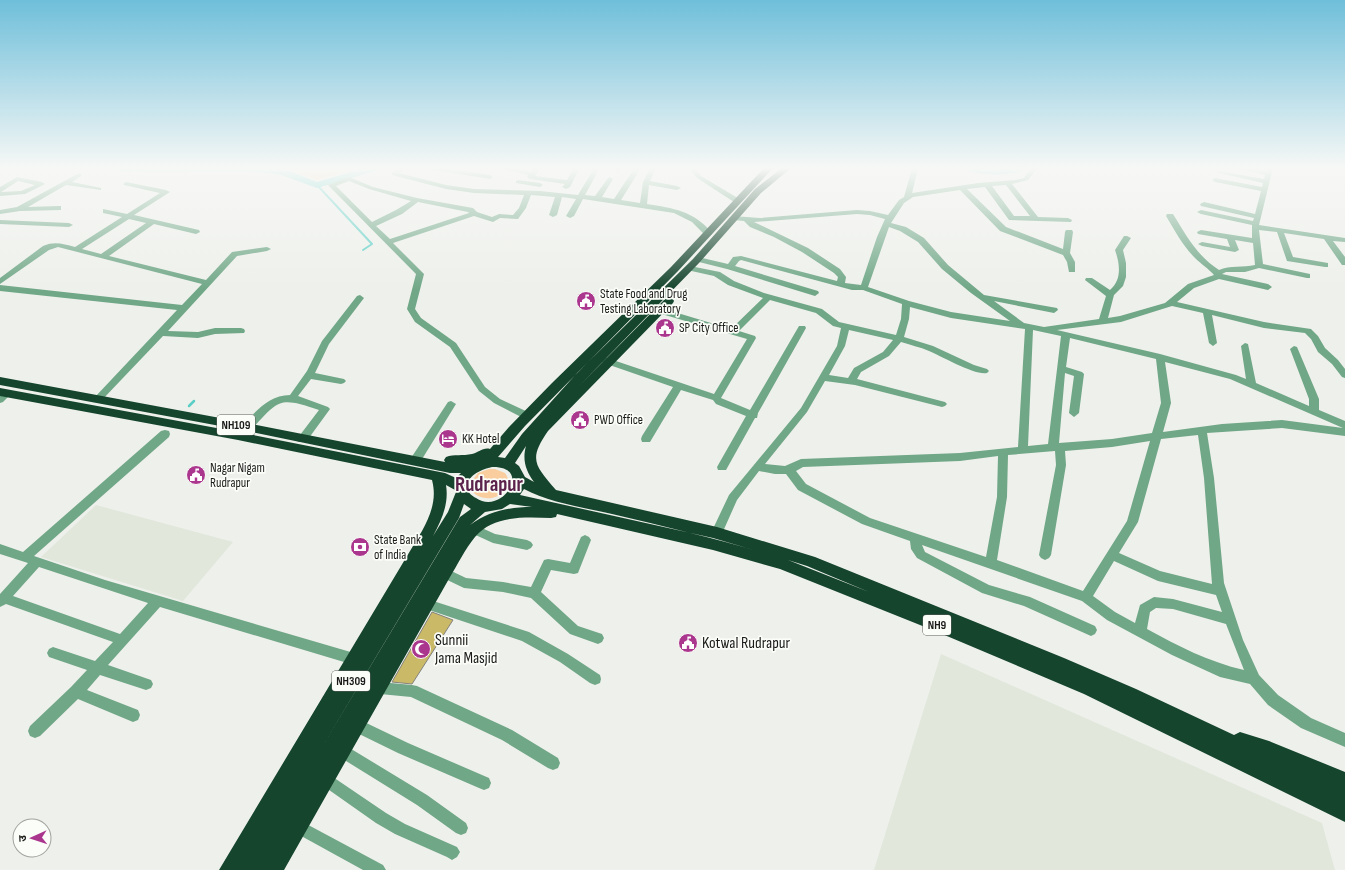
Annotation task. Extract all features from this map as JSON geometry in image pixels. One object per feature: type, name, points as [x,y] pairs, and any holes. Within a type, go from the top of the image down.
[{"type":"highway","points":[[482,507],[468,502],[462,490],[466,474],[473,468],[488,462],[508,464],[540,419],[604,360],[698,264],[712,253],[709,246],[733,209]]},
{"type":"highway","points":[[488,462],[496,450],[566,375],[661,283],[708,233],[738,209]]},
{"type":"highway","points":[[551,494],[535,476],[532,470],[530,464],[531,448],[544,428],[604,360]]},
{"type":"highway","name":"NH109","points":[[0,381],[247,427],[302,439],[444,478],[462,490]]},
{"type":"highway","points":[[2,395],[17,384]]},
{"type":"highway","points":[[61,403],[72,394]]},
{"type":"highway","name":"NH109","points":[[2,395],[61,403],[238,436],[358,455],[415,460],[450,468],[473,468]]},
{"type":"highway","points":[[238,436],[247,427]]},
{"type":"highway","points":[[415,460],[428,458],[460,460],[473,459],[496,450]]},
{"type":"highway","name":"NH9","points":[[508,464],[515,469],[519,480],[535,489],[715,538],[782,564],[886,598],[941,620],[1090,689],[1193,731],[1345,797]]},
{"type":"highway","points":[[274,870],[294,824],[327,780],[427,604],[430,564],[427,535],[440,510],[441,489],[438,477]]},
{"type":"highway","points":[[508,499],[517,490],[519,480]]},
{"type":"highway","name":"NH309","points":[[260,870],[294,824],[430,564],[454,514],[462,490]]},
{"type":"highway","name":"NH9","points":[[482,507],[494,506],[508,499],[529,501],[565,511],[715,538]]},
{"type":"highway","name":"NH309","points":[[430,564],[465,521],[482,507]]},
{"type":"highway","points":[[228,870],[359,660],[430,564],[473,529],[488,521],[509,513],[528,511],[551,513],[565,511]]},
{"type":"highway","name":"NH309","points":[[240,870],[359,660]]},
{"type":"highway","points":[[1193,731],[1269,749],[1345,782]]},
{"type":"highway","name":"NH9","points":[[1193,731],[1345,813]]},
{"type":"street","points":[[0,212],[35,209]]},
{"type":"street","points":[[77,249],[141,209]]},
{"type":"street","points":[[355,209],[420,274],[411,309],[418,320],[453,345],[482,389],[497,401],[527,416]]},
{"type":"street","points":[[372,225],[404,209]]},
{"type":"street","points":[[462,209],[470,210],[474,214],[493,220],[499,216],[515,217],[520,209]]},
{"type":"street","points":[[553,215],[555,209]]},
{"type":"street","points":[[570,216],[574,209]]},
{"type":"street","points":[[660,209],[676,211],[695,220],[708,233]]},
{"type":"street","points":[[864,288],[882,233],[897,209]]},
{"type":"street","points":[[983,209],[1003,229],[1066,253]]},
{"type":"street","points":[[1005,209],[1012,218],[1068,220]]},
{"type":"street","points":[[1028,209],[1036,219]]},
{"type":"street","points":[[1205,209],[1280,233],[1291,235]]},
{"type":"street","points":[[1259,266],[1256,241],[1256,224],[1260,209]]},
{"type":"street","points":[[106,211],[196,232]]},
{"type":"street","points":[[729,216],[747,220],[857,212],[888,221],[921,240],[945,267],[982,296],[1026,326]]},
{"type":"street","points":[[389,242],[474,214]]},
{"type":"street","points":[[1170,216],[1182,238],[1206,266],[1218,275],[1268,287]]},
{"type":"street","points":[[747,220],[753,225],[777,234],[837,271],[842,277],[840,284]]},
{"type":"street","points":[[0,222],[70,225]]},
{"type":"street","points":[[103,256],[152,222]]},
{"type":"street","points":[[1256,224],[1327,238],[1345,240]]},
{"type":"street","points":[[1069,232],[1066,253],[1071,262],[1072,270]]},
{"type":"street","points":[[1201,232],[1256,241]]},
{"type":"street","points":[[1280,233],[1290,259],[1325,265]]},
{"type":"street","points":[[1103,321],[1110,295],[1119,286],[1123,271],[1123,261],[1119,250],[1127,238]]},
{"type":"street","points":[[1202,244],[1235,250],[1231,238]]},
{"type":"street","points":[[1327,238],[1345,263]]},
{"type":"street","points":[[0,282],[52,245],[58,244],[208,283]]},
{"type":"street","points":[[98,399],[235,254],[267,249]]},
{"type":"street","points":[[730,267],[736,259],[741,258],[840,284],[864,288],[906,303],[951,315],[1042,329],[1160,357],[1233,377],[1345,425]]},
{"type":"street","points":[[698,264],[730,267],[815,294]]},
{"type":"street","points":[[698,264],[731,283],[769,297],[819,312],[836,324],[930,348],[970,367],[984,371]]},
{"type":"street","points":[[1042,329],[1121,319],[1171,303],[1191,286],[1218,275],[1225,270],[1245,270],[1259,266],[1307,276]]},
{"type":"street","points":[[1089,280],[1110,295]]},
{"type":"street","points":[[0,288],[184,308]]},
{"type":"street","points":[[982,296],[1054,310]]},
{"type":"street","points":[[733,332],[769,297]]},
{"type":"street","points":[[293,397],[309,375],[325,343],[360,298]]},
{"type":"street","points":[[851,382],[857,370],[886,354],[899,339],[905,319],[906,303]]},
{"type":"street","points":[[1171,303],[1264,325],[1308,331],[1315,338],[1321,350],[1335,362],[1345,376]]},
{"type":"street","points":[[655,309],[752,338],[716,398]]},
{"type":"street","points":[[1207,311],[1213,343]]},
{"type":"street","points":[[715,538],[733,498],[804,410],[841,346],[846,326]]},
{"type":"street","points":[[1023,450],[1026,326]]},
{"type":"street","points":[[722,467],[754,415],[802,328]]},
{"type":"street","points":[[160,333],[198,335],[215,331],[241,331]]},
{"type":"street","points":[[1045,555],[1061,464],[1056,448],[1060,369],[1066,335]]},
{"type":"street","points":[[1245,346],[1252,385]]},
{"type":"street","points":[[1294,349],[1314,399],[1314,412]]},
{"type":"street","points":[[1086,597],[1132,522],[1166,403],[1160,357]]},
{"type":"street","points":[[604,360],[716,398],[719,402],[754,415]]},
{"type":"street","points":[[1060,369],[1079,374],[1074,413]]},
{"type":"street","points":[[309,375],[341,381]]},
{"type":"street","points":[[823,378],[851,382],[942,404]]},
{"type":"street","points":[[646,439],[679,385]]},
{"type":"street","points":[[247,427],[273,401],[281,398],[293,397],[325,408],[302,439]]},
{"type":"street","points":[[415,460],[451,404]]},
{"type":"street","points":[[757,467],[783,471],[792,470],[801,463],[960,457],[1112,443],[1202,430],[1282,424],[1345,432]]},
{"type":"street","points":[[1202,430],[1209,478],[1218,583],[1237,640],[1254,679],[1273,700],[1306,723],[1345,740]]},
{"type":"street","points":[[24,558],[165,434]]},
{"type":"street","points":[[991,564],[1002,497],[1003,452]]},
{"type":"street","points":[[789,470],[802,486],[866,521],[1055,585],[1086,597],[1111,616],[1176,651],[1220,671],[1254,679]]},
{"type":"street","points":[[473,529],[493,538],[527,545]]},
{"type":"street","points":[[915,538],[917,549],[921,555],[986,589],[1026,601],[1091,630]]},
{"type":"street","points":[[534,593],[548,564],[574,569],[585,540]]},
{"type":"street","points":[[0,549],[158,601],[359,660]]},
{"type":"street","points":[[1112,555],[1158,576],[1220,591]]},
{"type":"street","points":[[36,562],[2,601],[122,640]]},
{"type":"street","points":[[430,564],[464,583],[503,587],[534,593],[574,630],[598,638]]},
{"type":"street","points":[[35,731],[76,692],[158,601]]},
{"type":"street","points":[[1140,631],[1144,610],[1154,602],[1173,604],[1230,620]]},
{"type":"street","points":[[427,604],[525,636],[564,658],[595,679]]},
{"type":"street","points":[[53,653],[146,684]]},
{"type":"street","points":[[380,688],[412,691],[507,735],[553,763]]},
{"type":"street","points":[[76,692],[133,715]]},
{"type":"street","points":[[358,726],[403,748],[484,783]]},
{"type":"street","points":[[343,751],[422,800],[460,828]]},
{"type":"street","points":[[327,780],[400,829],[452,852]]},
{"type":"street","points":[[294,824],[378,870]]},
{"type":"shaded area","points":[[489,469],[495,469],[505,473],[508,480],[508,486],[499,496],[485,498],[478,496],[472,491],[471,482],[478,473]]},
{"type":"shaded area","points":[[96,505],[233,542],[183,601],[41,557]]},
{"type":"shaded area","points":[[941,654],[1322,823],[1335,870],[874,870]]},
{"type":"building","name":"Sunnii Jama Masjid","points":[[432,612],[453,620],[412,684],[392,682]]},
{"type":"waterway","points":[[339,209],[372,244],[363,250]]},
{"type":"waterway","points":[[189,406],[194,401]]},
{"type":"place","name":"State Food and Drug Testing Laboratory","points":[[586,301]]},
{"type":"place","name":"SP City Office","points":[[665,328]]},
{"type":"place","name":"PWD Office","points":[[580,420]]},
{"type":"place","name":"KK Hotel","points":[[448,439]]},
{"type":"place","name":"Nagar Nigam Rudrapur","points":[[196,475]]},
{"type":"place","name":"State Bank of India","points":[[360,547]]},
{"type":"place","name":"Kotwal Rudrapur","points":[[688,643]]},
{"type":"place","name":"Sunnii Jama Masjid","points":[[421,649]]},
{"type":"district","name":"Rudrapur","points":[[489,484]]}]
